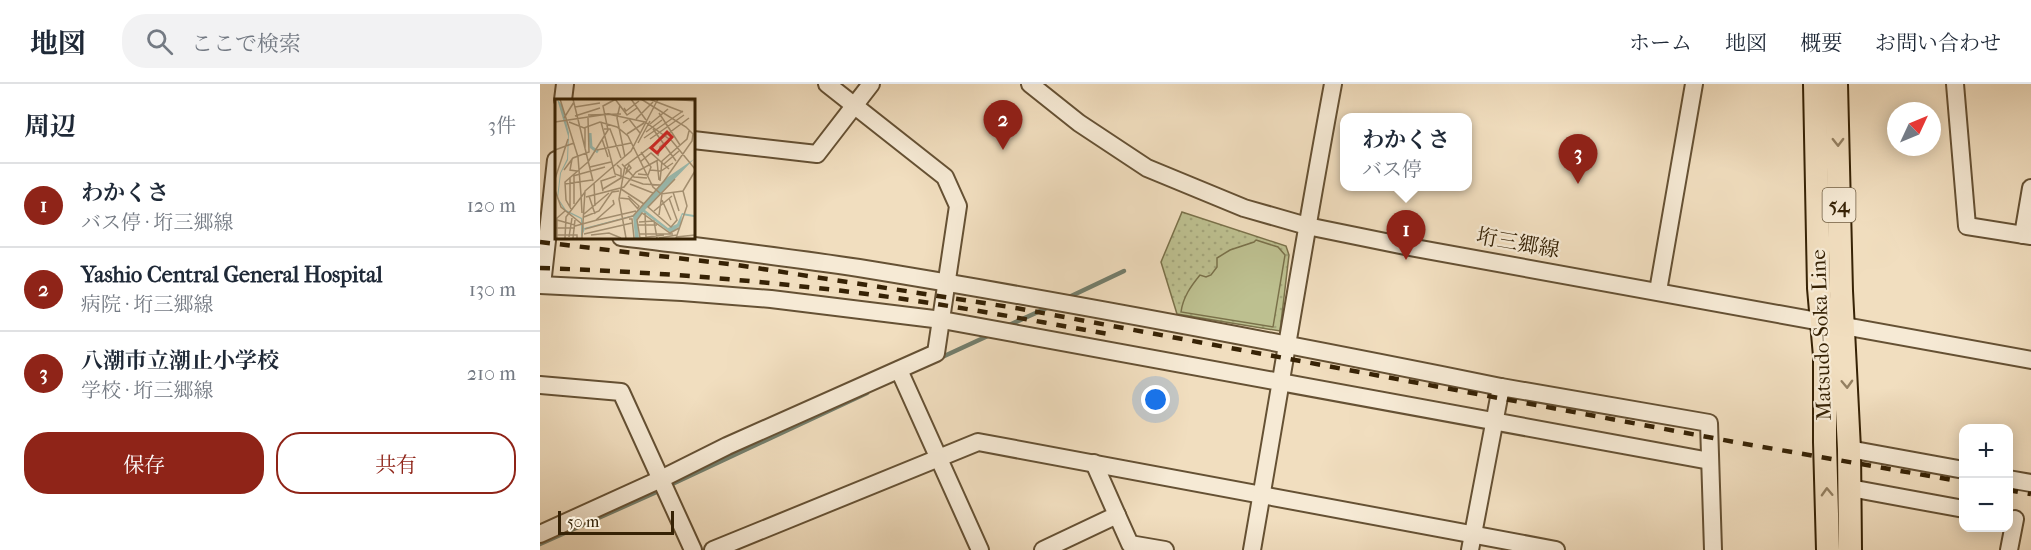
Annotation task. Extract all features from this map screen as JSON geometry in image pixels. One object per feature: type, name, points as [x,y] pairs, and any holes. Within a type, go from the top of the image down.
[{"type":"main road","name":"Matsudo-Soka Line","points":[[1815,84],[1817,223],[1849,449],[1850,550]]},
{"type":"main road","name":"Matsudo-Soka Line","points":[[1828,550],[1825,442],[1826,356],[1832,323],[1836,84]]},
{"type":"street","points":[[563,99],[565,84]]},
{"type":"street","points":[[540,534],[664,486],[727,446],[902,377],[936,352],[958,206],[945,177],[827,84]]},
{"type":"street","points":[[694,140],[817,154],[871,84]]},
{"type":"street","name":"垳三郷線","points":[[1030,84],[1079,123],[1147,168],[1244,208],[1307,226],[1415,248],[2031,360]]},
{"type":"street","points":[[1252,550],[1333,84]]},
{"type":"street","points":[[1658,291],[1694,84]]},
{"type":"street","points":[[1955,84],[1967,226],[2027,236],[2031,188]]},
{"type":"street","points":[[555,168],[541,285],[771,299],[942,320],[1710,461]]},
{"type":"street","points":[[629,238],[829,264],[1041,299],[1289,344],[1501,387],[1708,423],[1713,550]]},
{"type":"street","points":[[902,377],[980,550]]},
{"type":"street","points":[[540,385],[621,392],[693,550]]},
{"type":"street","points":[[1471,542],[1501,387]]},
{"type":"street","points":[[713,550],[978,441],[1262,496],[1471,542],[1556,550]]},
{"type":"street","points":[[1849,449],[1959,470]]},
{"type":"street","points":[[1094,463],[1130,543],[1165,550]]},
{"type":"street","points":[[2013,480],[2031,483]]},
{"type":"street","points":[[1850,488],[1959,508]]},
{"type":"street","points":[[1043,550],[1062,546],[1117,516]]},
{"type":"street","points":[[2009,550],[2018,519]]},
{"type":"green space","points":[[1182,212],[1286,246],[1289,255],[1280,331],[1177,314],[1161,262]]},
{"type":"green space","points":[[1256,240],[1278,247],[1285,255],[1273,327],[1181,312],[1184,301],[1200,275],[1206,277],[1211,275],[1217,267],[1217,258],[1230,250]]},
{"type":"waterway","points":[[1067,298],[1124,271]]},
{"type":"waterway","points":[[1007,326],[1051,306]]},
{"type":"waterway","points":[[940,358],[992,334]]},
{"type":"waterway","points":[[668,486],[867,393]]},
{"type":"waterway","points":[[540,544],[661,490]]},
{"type":"railway","points":[[540,242],[737,265],[1016,308],[1740,443],[1959,481]]},
{"type":"railway","points":[[540,268],[707,277],[845,291],[1108,334]]},
{"type":"railway","points":[[2013,491],[2031,494]]},
{"type":"place","name":"Yashio Central General Hospital","points":[[1003,150]]},
{"type":"place","name":"八潮市立潮止小学校","points":[[1578,184]]},
{"type":"place","name":"わかくさ","points":[[1406,260]]}]
